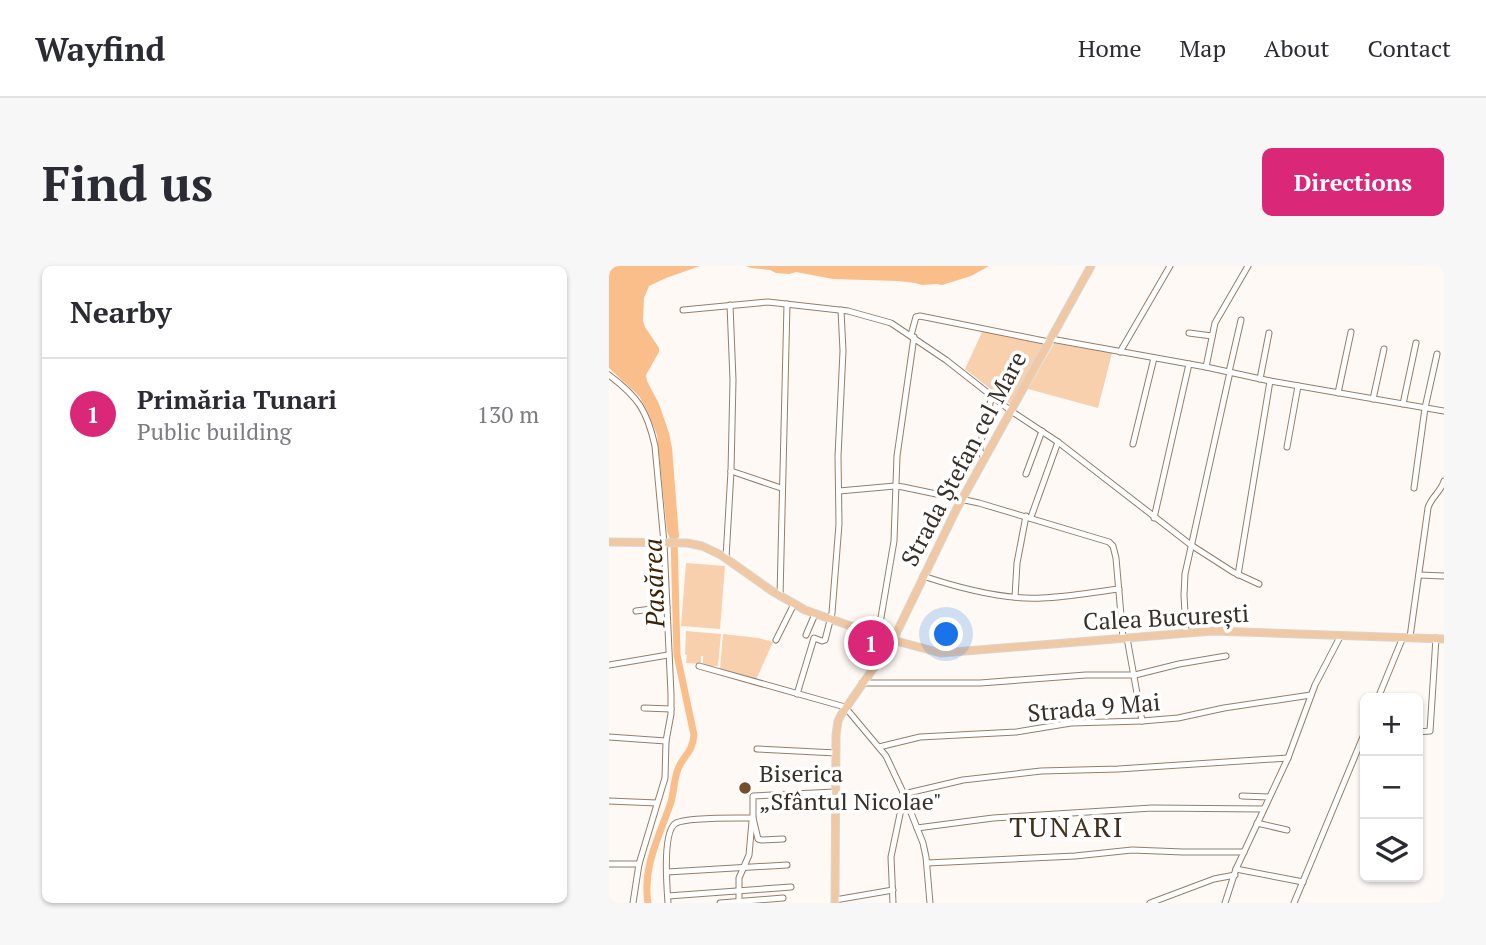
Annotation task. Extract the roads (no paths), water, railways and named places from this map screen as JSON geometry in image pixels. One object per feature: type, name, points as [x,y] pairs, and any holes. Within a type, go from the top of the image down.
[{"type":"main road","name":"Strada Ștefan cel Mare","points":[[845,707],[893,640],[962,499],[1091,266]]},
{"type":"main road","name":"Calea București","points":[[609,542],[702,546],[726,558],[780,596],[815,614],[893,640],[944,653],[1221,631],[1440,639]]},
{"type":"main road","points":[[835,902],[836,728],[845,707]]},
{"type":"street","points":[[1120,352],[1170,266]]},
{"type":"street","points":[[1206,367],[1215,323],[1248,266]]},
{"type":"street","points":[[683,310],[758,302],[841,310],[891,323],[1058,442],[1191,545],[1238,575],[1259,584]]},
{"type":"street","points":[[780,596],[787,304]]},
{"type":"street","points":[[726,558],[733,371],[730,305]]},
{"type":"street","points":[[797,694],[814,638],[824,641],[831,620],[839,538],[838,456],[843,351],[841,310]]},
{"type":"street","points":[[878,635],[894,541],[898,448],[916,317],[1444,411]]},
{"type":"street","points":[[1186,632],[1184,583],[1241,320]]},
{"type":"street","points":[[1338,393],[1351,332]]},
{"type":"street","points":[[1189,333],[1212,336]]},
{"type":"street","points":[[1260,379],[1269,333]]},
{"type":"street","points":[[1403,404],[1416,343]]},
{"type":"street","points":[[1373,398],[1384,349]]},
{"type":"street","points":[[1414,488],[1425,408],[1437,354]]},
{"type":"street","points":[[1133,444],[1154,358]]},
{"type":"street","points":[[1154,518],[1189,364]]},
{"type":"street","points":[[609,375],[634,396],[652,432],[666,543],[671,709],[666,741],[665,778],[639,864],[633,903]]},
{"type":"street","points":[[1238,575],[1270,381]]},
{"type":"street","points":[[1287,447],[1298,386]]},
{"type":"street","points":[[985,458],[980,446],[992,396]]},
{"type":"street","points":[[1026,474],[1042,431]]},
{"type":"street","points":[[1015,597],[1017,562],[1029,517],[1058,442]]},
{"type":"street","points":[[731,471],[782,488]]},
{"type":"street","points":[[1380,693],[1406,637],[1419,575],[1428,508],[1444,481]]},
{"type":"street","points":[[839,491],[895,486],[979,502],[1109,542],[1116,558],[1125,638],[1135,675],[1142,721]]},
{"type":"street","points":[[1434,496],[1444,499]]},
{"type":"street","points":[[1419,575],[1444,576]]},
{"type":"street","points":[[923,576],[960,587],[1015,597],[1044,598],[1119,589]]},
{"type":"street","points":[[776,640],[794,604]]},
{"type":"street","points":[[636,611],[667,607]]},
{"type":"street","points":[[806,635],[815,614]]},
{"type":"street","points":[[1225,903],[1235,872],[1288,758],[1311,695],[1341,635]]},
{"type":"street","points":[[1423,732],[1430,732],[1440,639]]},
{"type":"street","points":[[609,665],[669,654]]},
{"type":"street","points":[[862,683],[980,683],[1086,675],[1135,675],[1226,656]]},
{"type":"street","points":[[699,666],[845,707],[892,767],[923,843],[930,903]]},
{"type":"street","name":"Strada 9 Mai","points":[[879,747],[919,737],[1016,732],[1071,723],[1178,718],[1275,699],[1311,695]]},
{"type":"street","points":[[644,708],[671,709]]},
{"type":"street","points":[[609,737],[666,741]]},
{"type":"street","points":[[1294,903],[1360,744]]},
{"type":"street","points":[[757,749],[836,753]]},
{"type":"street","points":[[904,795],[963,780],[1041,771],[1288,758]]},
{"type":"street","points":[[739,902],[739,878],[749,855],[752,797],[835,792]]},
{"type":"street","points":[[893,903],[891,856],[904,795]]},
{"type":"street","points":[[1242,796],[1269,797]]},
{"type":"street","points":[[609,801],[657,803]]},
{"type":"street","points":[[917,828],[993,818],[1152,808],[1263,809]]},
{"type":"street","points":[[668,903],[669,835],[674,824],[711,818],[753,818]]},
{"type":"street","points":[[753,818],[758,839],[783,839]]},
{"type":"street","points":[[1257,823],[1287,830]]},
{"type":"street","points":[[927,863],[1075,856],[1132,850],[1244,852]]},
{"type":"street","points":[[609,864],[639,864]]},
{"type":"street","points":[[667,872],[787,865]]},
{"type":"street","points":[[1150,903],[1235,872],[1303,882]]},
{"type":"street","points":[[668,896],[791,887]]},
{"type":"street","points":[[835,902],[893,890]]},
{"type":"street","points":[[720,903],[782,898]]},
{"type":"waterway","name":"Pasărea","points":[[648,903],[648,877],[653,851],[671,802],[678,769],[694,735],[677,655],[674,537]]},
{"type":"place","name":"Primăria Tunari","points":[[871,643]]},
{"type":"place","name":"Biserica „Sfântul Nicolae\"","points":[[745,788]]},
{"type":"district","name":"TUNARI","points":[[1067,827]]}]
